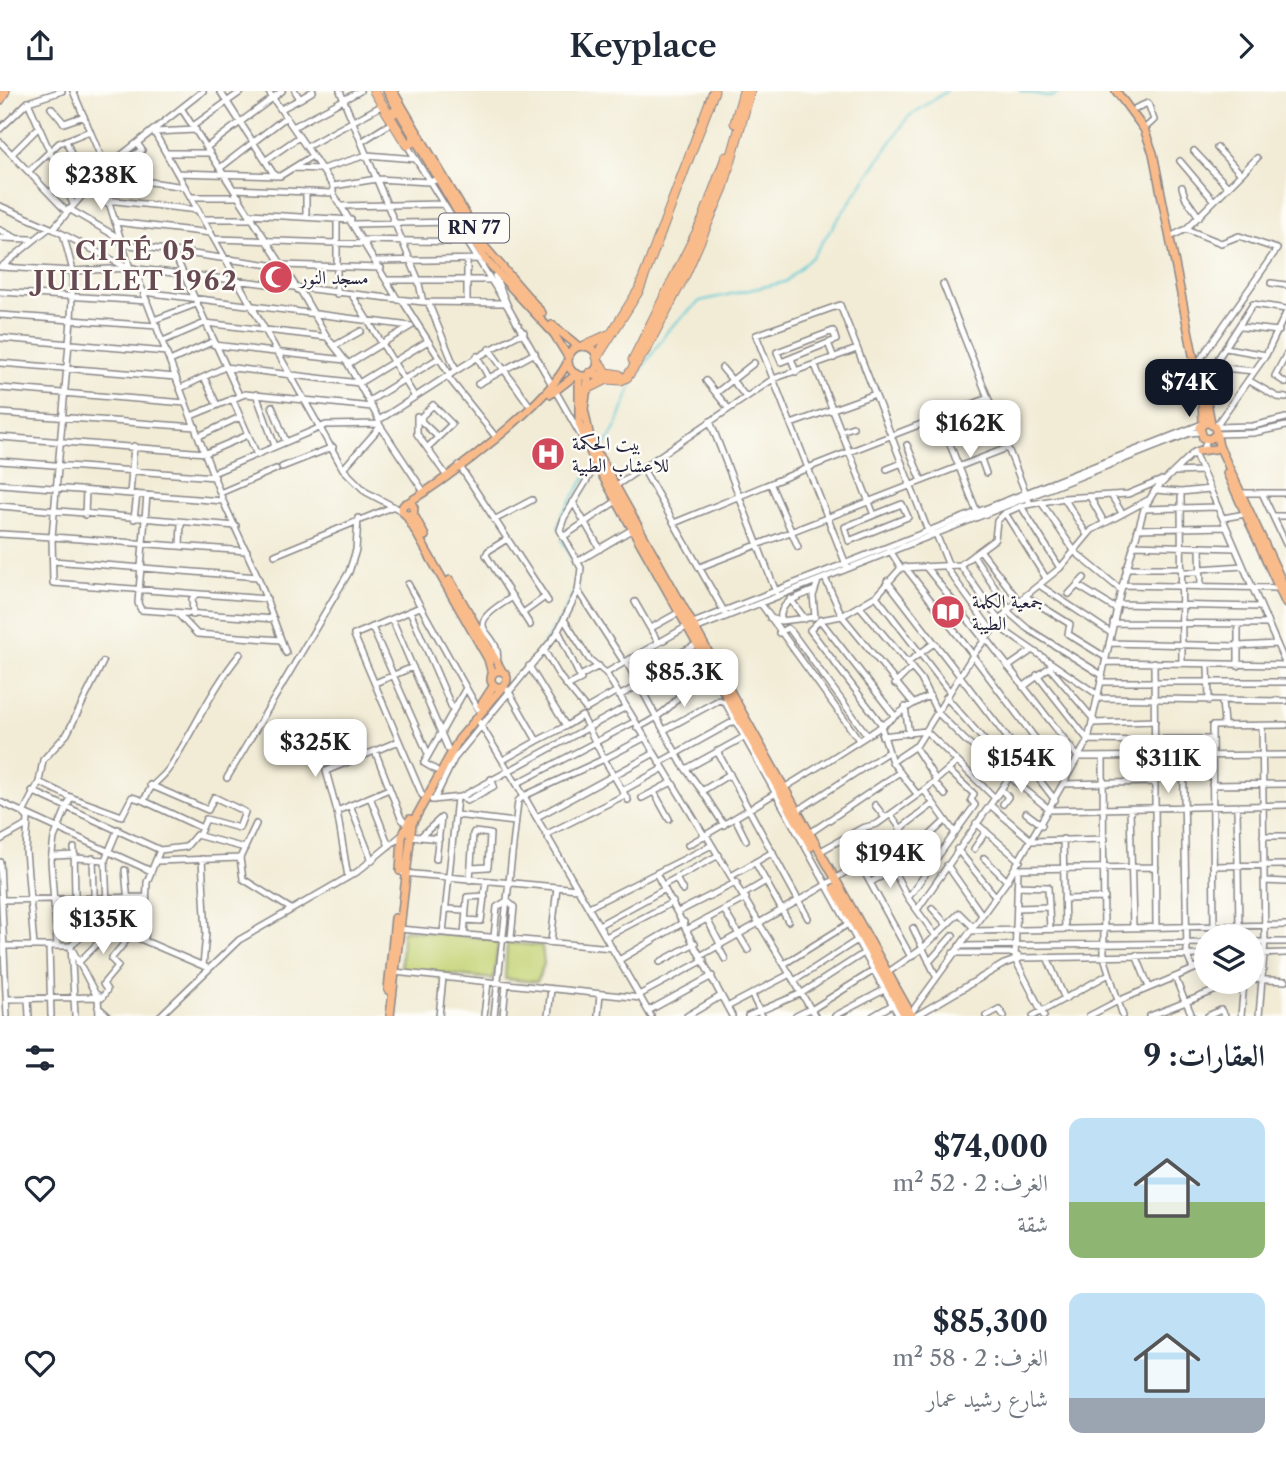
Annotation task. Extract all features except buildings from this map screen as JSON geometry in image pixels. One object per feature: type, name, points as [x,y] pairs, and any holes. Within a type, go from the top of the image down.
[{"type":"highway","points":[[0,100],[2,91]]},
{"type":"highway","points":[[374,91],[391,118],[415,141]]},
{"type":"highway","points":[[674,199],[715,91]]},
{"type":"highway","points":[[715,91],[639,290],[597,359],[607,373],[620,375],[641,346],[703,220],[732,138],[744,91]]},
{"type":"highway","points":[[590,373],[607,379],[621,380],[632,371],[685,275],[723,188],[750,91]]},
{"type":"highway","points":[[391,118],[398,110]]},
{"type":"highway","points":[[581,346],[612,332]]},
{"type":"highway","points":[[585,390],[607,379]]},
{"type":"main road","points":[[387,91],[415,141]]},
{"type":"main road","name":"RN 77","points":[[394,91],[415,141],[442,178],[498,274],[558,331],[581,346]]},
{"type":"main road","points":[[1116,91],[1146,127]]},
{"type":"main road","points":[[1122,91],[1136,108],[1146,127],[1153,153],[1172,236],[1208,431],[1238,493],[1245,514],[1284,589]]},
{"type":"main road","points":[[442,178],[452,200],[459,207],[481,260],[498,274],[554,334],[578,375],[578,415],[584,442],[711,663],[780,791],[819,852],[830,881],[910,1016]]},
{"type":"main road","points":[[1176,258],[1203,382],[1208,431],[1284,589],[1286,604]]},
{"type":"main road","points":[[404,509],[419,501],[555,388],[568,359],[581,346],[592,349],[597,359],[585,390],[587,429],[612,488],[615,502],[678,613],[691,629],[696,645],[711,663]]},
{"type":"main road","points":[[404,509],[460,467],[555,388],[578,375],[590,373]]},
{"type":"main road","points":[[1197,451],[1215,449]]},
{"type":"main road","points":[[404,509],[507,676],[506,687],[436,770],[423,798]]},
{"type":"main road","points":[[404,509],[488,659],[494,685],[478,717]]},
{"type":"main road","points":[[492,674],[499,667]]},
{"type":"main road","points":[[494,685],[506,687]]},
{"type":"main road","points":[[388,1016],[402,873],[410,822],[449,755]]},
{"type":"main road","points":[[780,791],[797,811],[830,881],[910,1016]]},
{"type":"street","points":[[0,129],[28,102],[62,91]]},
{"type":"street","points":[[0,267],[31,239],[51,228],[87,190],[109,174],[73,91]]},
{"type":"street","points":[[107,169],[203,91]]},
{"type":"street","points":[[220,91],[277,176],[279,190]]},
{"type":"street","points":[[153,131],[194,128],[242,91]]},
{"type":"street","points":[[268,91],[333,186],[333,193],[413,324],[495,436]]},
{"type":"street","points":[[166,153],[209,150],[240,121],[282,91]]},
{"type":"street","points":[[295,91],[300,99]]},
{"type":"street","points":[[281,109],[313,91]]},
{"type":"street","points":[[340,91],[456,369]]},
{"type":"street","points":[[293,127],[360,91]]},
{"type":"street","points":[[28,102],[61,179],[70,208]]},
{"type":"street","points":[[1136,108],[1148,103],[1154,120],[1146,127]]},
{"type":"street","points":[[306,147],[383,104]]},
{"type":"street","points":[[181,108],[317,315],[327,337],[346,362],[379,423],[424,492]]},
{"type":"street","points":[[51,109],[64,123],[84,116]]},
{"type":"street","points":[[220,168],[286,117]]},
{"type":"street","points":[[362,142],[391,118]]},
{"type":"street","points":[[12,154],[39,127]]},
{"type":"street","points":[[29,171],[48,152],[66,140],[90,131]]},
{"type":"street","points":[[153,131],[333,447],[342,468],[359,487],[404,509]]},
{"type":"street","points":[[265,160],[299,137]]},
{"type":"street","points":[[66,140],[77,170]]},
{"type":"street","points":[[415,141],[416,159],[466,242],[481,260],[489,280],[524,332],[584,442]]},
{"type":"street","points":[[0,142],[50,193],[121,241],[283,266],[381,268]]},
{"type":"street","points":[[107,169],[142,149],[137,143]]},
{"type":"street","points":[[1217,148],[1241,174]]},
{"type":"street","points":[[1194,151],[1228,187]]},
{"type":"street","points":[[293,168],[322,169],[366,155],[416,159]]},
{"type":"street","points":[[177,173],[277,176],[312,156]]},
{"type":"street","points":[[1172,236],[1186,229],[1199,217],[1256,158]]},
{"type":"street","points":[[50,193],[61,179],[103,160]]},
{"type":"street","points":[[1180,161],[1214,201]]},
{"type":"street","points":[[119,162],[132,191],[139,188]]},
{"type":"street","points":[[333,186],[377,180],[429,182],[442,178]]},
{"type":"street","points":[[100,179],[130,268],[144,292],[223,501],[258,577],[286,653]]},
{"type":"street","points":[[149,182],[185,187]]},
{"type":"street","points":[[1182,187],[1199,217]]},
{"type":"street","points":[[234,189],[333,193]]},
{"type":"street","points":[[87,190],[108,202],[198,210]]},
{"type":"street","points":[[306,193],[306,217]]},
{"type":"street","points":[[190,197],[239,197]]},
{"type":"street","points":[[341,206],[443,204],[452,200]]},
{"type":"street","points":[[0,206],[130,268]]},
{"type":"street","points":[[203,219],[306,217],[352,222],[454,222]]},
{"type":"street","points":[[337,219],[337,293]]},
{"type":"street","points":[[115,222],[213,236],[266,240],[337,243],[402,240],[466,242]]},
{"type":"street","points":[[1186,229],[1221,243],[1239,236],[1277,249],[1286,247]]},
{"type":"street","points":[[0,230],[16,238]]},
{"type":"street","points":[[64,237],[73,271],[69,345],[55,488],[53,583],[267,600]]},
{"type":"street","points":[[0,238],[31,239]]},
{"type":"street","points":[[1199,361],[1277,249]]},
{"type":"street","points":[[173,251],[239,395]]},
{"type":"street","points":[[0,256],[10,257]]},
{"type":"street","points":[[467,260],[467,303]]},
{"type":"street","points":[[376,261],[481,260]]},
{"type":"street","points":[[0,267],[73,271],[130,268],[299,290],[400,300],[506,306]]},
{"type":"street","points":[[388,280],[489,280],[498,274],[506,306]]},
{"type":"street","points":[[1271,283],[1286,285]]},
{"type":"street","points":[[943,284],[1028,498]]},
{"type":"street","points":[[0,292],[147,301]]},
{"type":"street","points":[[144,292],[195,302],[369,323],[413,324]]},
{"type":"street","points":[[352,295],[415,397]]},
{"type":"street","points":[[0,315],[156,323],[195,302]]},
{"type":"street","points":[[910,1016],[920,998],[1016,869],[1088,740],[1121,587],[1148,500],[1155,490],[1197,451],[1208,431],[1266,355],[1285,321],[1286,311],[1254,304],[1203,382]]},
{"type":"street","points":[[847,567],[756,335],[840,305],[928,531],[936,534]]},
{"type":"street","points":[[163,341],[205,323],[327,337]]},
{"type":"street","points":[[170,362],[213,343],[346,362],[413,324]]},
{"type":"street","points":[[1241,327],[1279,331]]},
{"type":"street","points":[[334,346],[361,331]]},
{"type":"street","points":[[833,331],[836,340],[828,343],[781,362],[777,352],[833,331]]},
{"type":"street","points":[[342,468],[379,423],[456,369],[524,332]]},
{"type":"street","points":[[0,338],[167,352]]},
{"type":"street","points":[[181,388],[225,367],[359,383],[428,341]]},
{"type":"street","points":[[828,343],[834,358]]},
{"type":"street","points":[[1226,348],[1266,355]]},
{"type":"street","points":[[489,349],[530,407]]},
{"type":"street","points":[[612,488],[773,379],[857,349]]},
{"type":"street","points":[[478,384],[535,353]]},
{"type":"street","points":[[1286,355],[1275,376],[1286,383]]},
{"type":"street","points":[[477,356],[489,379]]},
{"type":"street","points":[[191,416],[239,395],[256,394],[370,404],[439,358]]},
{"type":"street","points":[[791,358],[796,372]]},
{"type":"street","points":[[0,363],[176,377]]},
{"type":"street","points":[[716,393],[754,363]]},
{"type":"street","points":[[815,365],[874,515]]},
{"type":"street","points":[[1213,367],[1254,371]]},
{"type":"street","points":[[722,368],[746,397]]},
{"type":"street","points":[[204,377],[217,405]]},
{"type":"street","points":[[1248,380],[1277,397],[1286,398]]},
{"type":"street","points":[[706,381],[728,408]]},
{"type":"street","points":[[0,388],[186,403]]},
{"type":"street","points":[[256,394],[275,446]]},
{"type":"street","points":[[791,424],[875,394]]},
{"type":"street","points":[[232,398],[257,455]]},
{"type":"street","points":[[674,523],[988,398]]},
{"type":"street","points":[[427,448],[452,424],[433,405],[421,417],[422,422],[438,437]]},
{"type":"street","points":[[272,406],[286,442]]},
{"type":"street","points":[[0,414],[196,427]]},
{"type":"street","points":[[418,415],[417,434],[446,475]]},
{"type":"street","points":[[939,417],[977,512]]},
{"type":"street","points":[[199,436],[240,418]]},
{"type":"street","points":[[606,673],[658,642],[776,592],[891,552],[1208,431],[1253,426],[1286,418]]},
{"type":"street","points":[[710,421],[776,592]]},
{"type":"street","points":[[0,461],[214,475],[275,446],[322,428],[379,423]]},
{"type":"street","points":[[1208,431],[1253,433],[1286,426]]},
{"type":"street","points":[[841,431],[853,427]]},
{"type":"street","points":[[0,436],[206,453],[248,435]]},
{"type":"street","points":[[907,445],[922,481]]},
{"type":"street","points":[[134,446],[134,519]]},
{"type":"street","points":[[220,493],[333,447]]},
{"type":"street","points":[[700,567],[1007,449]]},
{"type":"street","points":[[1025,596],[1070,624],[1068,634],[1105,660],[1208,666],[1286,665],[1201,471],[1197,451]]},
{"type":"street","points":[[981,459],[986,473]]},
{"type":"street","points":[[887,469],[902,463]]},
{"type":"street","points":[[537,741],[506,687],[544,650],[565,621],[578,591],[583,574],[563,537],[561,525],[596,465]]},
{"type":"street","points":[[460,467],[547,599],[523,613]]},
{"type":"street","points":[[642,467],[726,615]]},
{"type":"street","points":[[1174,472],[1201,471]]},
{"type":"street","points":[[726,615],[818,581],[977,512],[1028,498],[1041,502],[1128,494],[1168,478]]},
{"type":"street","points":[[0,484],[223,501]]},
{"type":"street","points":[[771,485],[798,547]]},
{"type":"street","points":[[1155,490],[1181,492],[1210,489]]},
{"type":"street","points":[[85,515],[86,491]]},
{"type":"street","points":[[1181,492],[1182,664]]},
{"type":"street","points":[[1238,493],[1286,493]]},
{"type":"street","points":[[1262,493],[1286,544]]},
{"type":"street","points":[[147,495],[141,568],[141,610],[274,619]]},
{"type":"street","points":[[1111,495],[1122,513]]},
{"type":"street","points":[[1090,497],[1104,522]]},
{"type":"street","points":[[810,627],[820,620],[842,616],[861,607],[876,596],[887,581],[903,567],[960,565],[995,540],[997,521],[1005,513],[1021,506],[1028,498]]},
{"type":"street","points":[[1064,498],[1087,535]]},
{"type":"street","points":[[494,520],[531,500]]},
{"type":"street","points":[[892,762],[915,747],[973,655],[1008,610],[1060,568],[1087,535],[1104,522],[1148,500]]},
{"type":"street","points":[[573,502],[600,549]]},
{"type":"street","points":[[563,537],[615,502]]},
{"type":"street","points":[[1041,502],[1075,552],[1121,587],[1284,589]]},
{"type":"street","points":[[902,504],[908,517],[849,541],[845,527],[874,515],[902,504]]},
{"type":"street","points":[[0,506],[54,513],[236,526]]},
{"type":"street","points":[[1021,506],[1060,568]]},
{"type":"street","points":[[1144,509],[1217,507]]},
{"type":"street","points":[[275,555],[340,530],[358,519],[404,509]]},
{"type":"street","points":[[1005,513],[1046,578]]},
{"type":"street","points":[[1223,519],[1245,514]]},
{"type":"street","points":[[1273,516],[1286,516]]},
{"type":"street","points":[[227,778],[349,572],[356,550],[358,519]]},
{"type":"street","points":[[180,546],[181,523]]},
{"type":"street","points":[[1137,529],[1226,527]]},
{"type":"street","points":[[578,562],[631,530]]},
{"type":"street","points":[[0,534],[247,551]]},
{"type":"street","points":[[936,534],[947,566],[992,631]]},
{"type":"street","points":[[506,539],[486,555],[530,625]]},
{"type":"street","points":[[1133,545],[1235,548]]},
{"type":"street","points":[[1200,547],[1201,587]]},
{"type":"street","points":[[980,550],[1018,601]]},
{"type":"street","points":[[891,552],[973,655],[1065,781]]},
{"type":"street","points":[[973,555],[1008,610],[1020,623],[1102,678],[1209,684],[1286,682]]},
{"type":"street","points":[[53,561],[258,577]]},
{"type":"street","points":[[960,565],[1010,637],[1098,697],[1286,701]]},
{"type":"street","points":[[925,566],[1078,757]]},
{"type":"street","points":[[1126,568],[1200,571],[1243,566]]},
{"type":"street","points":[[825,578],[842,616],[913,703]]},
{"type":"street","points":[[1069,594],[1084,578]]},
{"type":"street","points":[[770,618],[782,621],[815,617],[812,603],[818,581]]},
{"type":"street","points":[[887,581],[1055,800]]},
{"type":"street","points":[[408,584],[466,688],[478,717],[650,1013],[712,976]]},
{"type":"street","points":[[1039,585],[1111,633]]},
{"type":"street","points":[[1077,585],[1117,607],[1260,607]]},
{"type":"street","points":[[782,621],[780,613],[790,600],[815,590]]},
{"type":"street","points":[[578,591],[625,661],[666,729],[686,769],[724,825]]},
{"type":"street","points":[[193,615],[192,599],[196,594]]},
{"type":"street","points":[[786,594],[881,725],[882,736],[892,762],[917,794]]},
{"type":"street","points":[[876,596],[920,653],[947,694],[990,747],[984,755]]},
{"type":"street","points":[[499,667],[498,654],[484,629],[484,619],[489,611],[513,597]]},
{"type":"street","points":[[635,602],[658,642]]},
{"type":"street","points":[[761,604],[779,633],[859,740]]},
{"type":"street","points":[[420,607],[354,635],[423,798],[434,800],[459,797],[467,801],[491,790],[494,786],[491,779],[508,768],[625,707]]},
{"type":"street","points":[[861,607],[910,665],[937,712],[1050,810],[1286,805]]},
{"type":"street","points":[[410,611],[453,708]]},
{"type":"street","points":[[651,628],[678,613]]},
{"type":"street","points":[[178,614],[197,634],[281,640]]},
{"type":"street","points":[[392,619],[449,755]]},
{"type":"street","points":[[820,620],[894,715]]},
{"type":"street","points":[[565,621],[589,659],[600,665],[606,673],[662,769],[733,875],[812,1012]]},
{"type":"street","points":[[1113,622],[1268,624]]},
{"type":"street","points":[[1010,637],[1020,623]]},
{"type":"street","points":[[1238,625],[1238,666]]},
{"type":"street","points":[[372,627],[428,754]]},
{"type":"street","points":[[779,633],[787,628],[791,631],[867,735]]},
{"type":"street","points":[[558,630],[580,676]]},
{"type":"street","points":[[895,684],[920,653],[934,643]]},
{"type":"street","points":[[1109,643],[1182,646],[1277,644]]},
{"type":"street","points":[[633,676],[696,645]]},
{"type":"street","points":[[544,650],[567,687],[586,709]]},
{"type":"street","points":[[1008,667],[1031,651]]},
{"type":"street","points":[[144,801],[150,785],[166,773],[221,680],[240,654]]},
{"type":"street","points":[[23,813],[39,782],[43,760],[68,734],[103,661]]},
{"type":"street","points":[[1154,662],[1156,928]]},
{"type":"street","points":[[518,783],[636,725],[659,717],[683,690],[690,673],[711,663]]},
{"type":"street","points":[[567,687],[600,665]]},
{"type":"street","points":[[529,666],[566,726]]},
{"type":"street","points":[[1023,687],[1051,666]]},
{"type":"street","points":[[1051,666],[1093,722]]},
{"type":"street","points":[[1208,666],[1209,701]]},
{"type":"street","points":[[374,683],[412,667]]},
{"type":"street","points":[[1037,675],[1088,740]]},
{"type":"street","points":[[625,795],[581,712],[639,685]]},
{"type":"street","points":[[436,770],[424,763],[466,688]]},
{"type":"street","points":[[688,845],[780,791],[905,707],[930,696]]},
{"type":"street","points":[[666,729],[719,700],[725,702],[739,718],[744,737],[780,791],[830,881],[856,941],[899,1016]]},
{"type":"street","points":[[1222,701],[1224,724]]},
{"type":"street","points":[[905,707],[909,734]]},
{"type":"street","points":[[503,760],[582,716]]},
{"type":"street","points":[[434,800],[449,755],[478,717]]},
{"type":"street","points":[[659,763],[739,718]]},
{"type":"street","points":[[1093,722],[1155,721]]},
{"type":"street","points":[[1214,924],[1212,726],[1286,725]]},
{"type":"street","points":[[1262,726],[1264,924]]},
{"type":"street","points":[[882,736],[926,731]]},
{"type":"street","points":[[926,731],[995,797]]},
{"type":"street","points":[[686,769],[744,737]]},
{"type":"street","points":[[488,982],[484,1013],[492,1016],[518,801],[644,738]]},
{"type":"street","points":[[1090,1016],[1118,1000],[1192,969],[1186,944],[1183,739]]},
{"type":"street","points":[[1088,740],[1212,739]]},
{"type":"street","points":[[348,877],[337,811],[326,771],[399,741]]},
{"type":"street","points":[[915,747],[945,795]]},
{"type":"street","points":[[375,751],[389,789],[410,822]]},
{"type":"street","points":[[717,751],[808,918]]},
{"type":"street","points":[[797,811],[888,752]]},
{"type":"street","points":[[537,817],[653,754]]},
{"type":"street","points":[[1078,757],[1286,755]]},
{"type":"street","points":[[1103,757],[1107,929],[1104,957],[1123,1016]]},
{"type":"street","points":[[916,910],[1022,759]]},
{"type":"street","points":[[819,852],[862,828],[873,827],[957,762]]},
{"type":"street","points":[[547,834],[625,795],[662,769]]},
{"type":"street","points":[[908,898],[975,805],[971,800],[974,794],[948,770]]},
{"type":"street","points":[[807,835],[900,772]]},
{"type":"street","points":[[960,781],[968,772]]},
{"type":"street","points":[[702,791],[730,774]]},
{"type":"street","points":[[1065,781],[1155,782]]},
{"type":"street","points":[[39,782],[122,816],[132,797],[202,828]]},
{"type":"street","points":[[642,798],[672,782]]},
{"type":"street","points":[[1212,785],[1286,784]]},
{"type":"street","points":[[150,785],[208,810]]},
{"type":"street","points":[[337,811],[389,789]]},
{"type":"street","points":[[1001,789],[1008,796],[1003,804]]},
{"type":"street","points":[[924,790],[955,833]]},
{"type":"street","points":[[32,791],[160,850],[186,847],[202,828],[205,819],[208,810],[214,797],[244,812],[239,828],[205,819]]},
{"type":"street","points":[[654,792],[669,820]]},
{"type":"street","points":[[57,945],[51,881],[57,830],[71,797]]},
{"type":"street","points":[[370,797],[389,846]]},
{"type":"street","points":[[443,933],[459,797]]},
{"type":"street","points":[[0,802],[151,871]]},
{"type":"street","points":[[392,972],[640,997],[719,945],[882,849],[933,804]]},
{"type":"street","points":[[990,804],[1032,841],[1105,839]]},
{"type":"street","points":[[350,805],[372,861]]},
{"type":"street","points":[[875,805],[915,849]]},
{"type":"street","points":[[1237,807],[1239,924]]},
{"type":"street","points":[[1130,808],[1133,928]]},
{"type":"street","points":[[23,813],[28,818],[26,826],[34,946]]},
{"type":"street","points":[[1026,813],[1042,825]]},
{"type":"street","points":[[456,815],[515,821]]},
{"type":"street","points":[[160,1016],[206,967],[239,940],[348,877],[389,846],[409,839],[440,817],[436,859]]},
{"type":"street","points":[[735,818],[746,840]]},
{"type":"street","points":[[871,882],[893,870],[945,821]]},
{"type":"street","points":[[976,823],[1020,861]]},
{"type":"street","points":[[256,824],[240,858],[243,879],[291,909]]},
{"type":"street","points":[[0,840],[26,826]]},
{"type":"street","points":[[862,828],[867,840]]},
{"type":"street","points":[[111,926],[105,860],[118,829]]},
{"type":"street","points":[[974,849],[986,831]]},
{"type":"street","points":[[470,880],[471,867],[474,832],[490,834],[488,867],[471,867]]},
{"type":"street","points":[[198,835],[245,848]]},
{"type":"street","points":[[1263,836],[1286,836]]},
{"type":"street","points":[[845,837],[911,957]]},
{"type":"street","points":[[409,839],[439,839]]},
{"type":"street","points":[[1063,839],[1065,929]]},
{"type":"street","points":[[589,907],[712,845]]},
{"type":"street","points":[[882,849],[908,898],[936,936]]},
{"type":"street","points":[[957,849],[996,897]]},
{"type":"street","points":[[145,940],[147,882],[160,850]]},
{"type":"street","points":[[733,875],[773,852]]},
{"type":"street","points":[[54,856],[75,853],[105,860]]},
{"type":"street","points":[[75,853],[76,941]]},
{"type":"street","points":[[599,925],[719,855]]},
{"type":"street","points":[[75,1016],[72,949],[76,941],[95,923],[93,857]]},
{"type":"street","points":[[157,860],[240,858]]},
{"type":"street","points":[[984,858],[1007,881]]},
{"type":"street","points":[[202,859],[206,967]]},
{"type":"street","points":[[0,862],[6,946],[3,965],[7,1016]]},
{"type":"street","points":[[755,862],[788,921]]},
{"type":"street","points":[[947,865],[982,915]]},
{"type":"street","points":[[1213,866],[1286,865]]},
{"type":"street","points":[[1016,869],[1156,867]]},
{"type":"street","points":[[1016,869],[1017,957],[1043,1014]]},
{"type":"street","points":[[103,984],[118,966],[111,959],[131,935],[125,870]]},
{"type":"street","points":[[402,873],[578,889]]},
{"type":"street","points":[[656,873],[732,1016]]},
{"type":"street","points":[[676,878],[683,891]]},
{"type":"street","points":[[465,920],[481,921],[486,881]]},
{"type":"street","points":[[688,929],[724,910],[766,881]]},
{"type":"street","points":[[1264,881],[1286,882]]},
{"type":"street","points":[[678,912],[737,882]]},
{"type":"street","points":[[1017,886],[1048,887],[1050,929]]},
{"type":"street","points":[[551,942],[557,887]]},
{"type":"street","points":[[464,935],[468,895],[485,896]]},
{"type":"street","points":[[2,902],[146,897]]},
{"type":"street","points":[[1064,899],[1105,898]]},
{"type":"street","points":[[494,937],[496,907],[507,901]]},
{"type":"street","points":[[507,901],[514,907],[511,938]]},
{"type":"street","points":[[606,937],[673,902]]},
{"type":"street","points":[[1017,908],[1049,907]]},
{"type":"street","points":[[932,908],[947,925]]},
{"type":"street","points":[[446,909],[465,910]]},
{"type":"street","points":[[724,910],[748,950]]},
{"type":"street","points":[[887,974],[923,948],[960,913],[972,929]]},
{"type":"street","points":[[707,919],[725,959]]},
{"type":"street","points":[[619,960],[684,922]]},
{"type":"street","points":[[95,923],[111,926],[206,967]]},
{"type":"street","points":[[784,964],[848,924]]},
{"type":"street","points":[[1286,925],[1264,925],[1264,953],[1286,953]]},
{"type":"street","points":[[74,972],[79,961],[111,926]]},
{"type":"street","points":[[972,929],[1194,927]]},
{"type":"street","points":[[396,928],[612,948]]},
{"type":"street","points":[[913,928],[936,977]]},
{"type":"street","points":[[929,962],[953,935]]},
{"type":"street","points":[[794,981],[856,941]]},
{"type":"street","points":[[1265,941],[1286,941]]},
{"type":"street","points":[[660,962],[695,943]]},
{"type":"street","points":[[959,946],[1194,944]]},
{"type":"street","points":[[6,946],[57,945],[72,949],[98,997],[99,1016]]},
{"type":"street","points":[[49,946],[51,1016]]},
{"type":"street","points":[[748,1016],[761,1013],[802,993],[864,953]]},
{"type":"street","points":[[953,953],[1017,957],[1194,955]]},
{"type":"street","points":[[1136,955],[1149,988]]},
{"type":"street","points":[[910,1016],[1017,957]]},
{"type":"street","points":[[1046,957],[1065,999]]},
{"type":"street","points":[[796,1016],[812,1012],[873,971]]},
{"type":"street","points":[[727,1007],[790,974]]},
{"type":"street","points":[[1033,1016],[1043,1014],[1109,974]]},
{"type":"street","points":[[1175,977],[1192,1016]]},
{"type":"street","points":[[439,1016],[443,978]]},
{"type":"street","points":[[6,999],[102,998],[107,991],[103,984],[89,979]]},
{"type":"street","points":[[1264,979],[1286,981]]},
{"type":"street","points":[[503,1016],[506,984]]},
{"type":"street","points":[[548,1016],[551,989]]},
{"type":"street","points":[[835,1016],[884,990]]},
{"type":"street","points":[[598,1016],[600,994]]},
{"type":"street","points":[[1150,1016],[1208,994]]},
{"type":"street","points":[[1241,1016],[1243,994]]},
{"type":"street","points":[[1259,1016],[1261,994]]},
{"type":"street","points":[[752,995],[761,1013]]},
{"type":"street","points":[[687,1016],[721,996]]},
{"type":"street","points":[[920,998],[927,1007]]},
{"type":"street","points":[[29,999],[29,1016]]},
{"type":"street","points":[[873,1016],[892,1005]]},
{"type":"street","points":[[98,1007],[108,1016]]},
{"type":"street","points":[[1172,1007],[1176,1016]]},
{"type":"street","points":[[986,1016],[999,1009],[1004,1016]]},
{"type":"street","points":[[1208,1016],[1221,1010],[1225,1016]]},
{"type":"green space","points":[[405,930],[493,939],[498,943],[494,977],[492,979],[401,969],[402,933]]},
{"type":"green space","points":[[507,945],[542,946],[544,964],[537,982],[505,979]]},
{"type":"waterway","points":[[601,453],[617,425],[632,384],[669,329],[700,301],[785,282],[812,257],[908,117],[947,91]]},
{"type":"waterway","points":[[1020,91],[1051,97],[1063,91]]},
{"type":"waterway","points":[[558,528],[562,514],[587,475]]},
{"type":"waterway","points":[[562,540],[578,572]]},
{"type":"waterway","points":[[534,658],[562,617],[577,585]]},
{"type":"place","name":"مسجد النور","points":[[276,277]]},
{"type":"place","name":"بيت الحكمة للاعشاب الطبية","points":[[548,454]]},
{"type":"place","name":"جمعية الكلمة الطيبة","points":[[948,612]]},
{"type":"district","name":"CITÉ 05 JUILLET 1962","points":[[136,266]]}]
